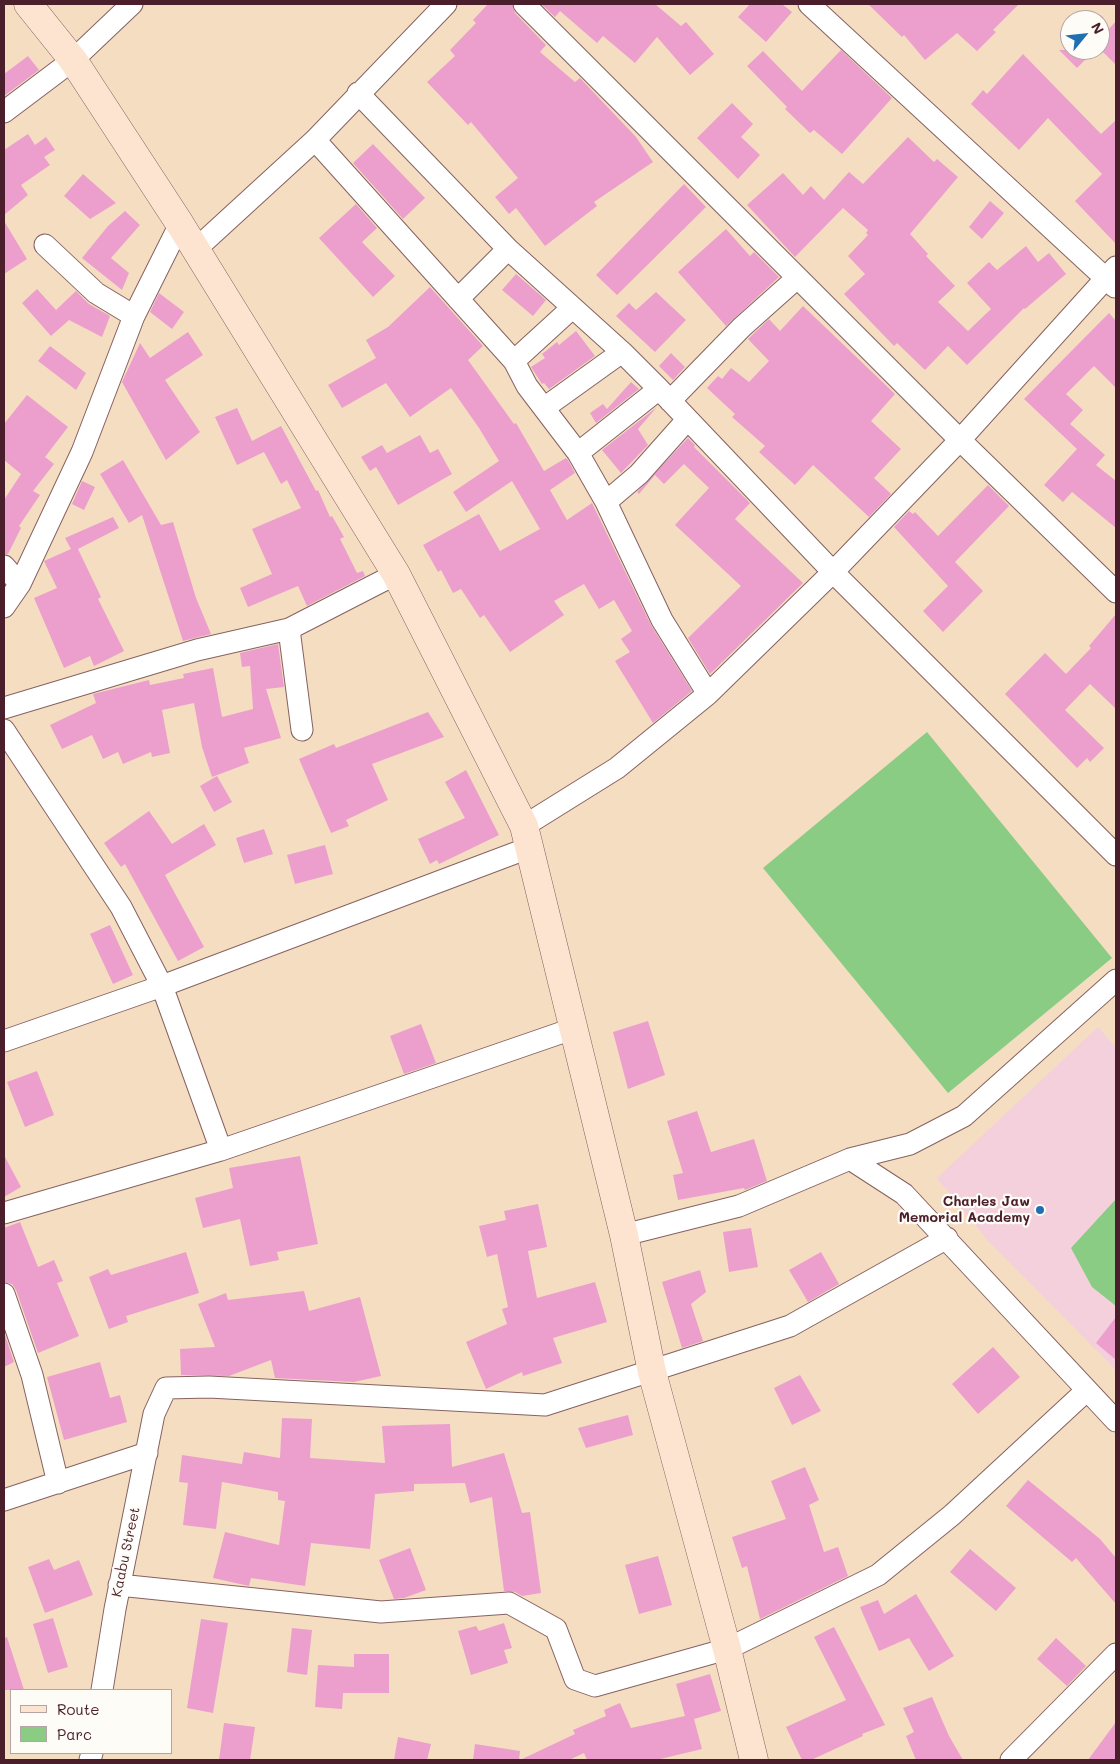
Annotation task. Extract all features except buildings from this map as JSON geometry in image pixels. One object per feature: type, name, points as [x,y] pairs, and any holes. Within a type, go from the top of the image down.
[{"type":"street","points":[[28,4],[73,60],[180,224],[396,574],[527,836],[624,1235],[652,1372],[727,1649],[754,1760]]},
{"type":"street","points":[[4,112],[73,60],[132,4]]},
{"type":"street","points":[[196,250],[315,140],[358,93],[446,4]]},
{"type":"street","points":[[524,4],[960,440],[1116,592]]},
{"type":"street","points":[[4,1041],[162,986],[527,836],[617,768],[708,694],[833,572],[1113,277],[809,4]]},
{"type":"street","points":[[358,93],[508,249],[622,352],[833,572],[1116,855]]},
{"type":"street","points":[[315,140],[514,362],[527,386],[578,453],[606,502],[662,620],[708,694]]},
{"type":"street","points":[[4,607],[20,584],[82,452],[134,316],[180,224]]},
{"type":"street","points":[[45,245],[96,293],[134,316]]},
{"type":"street","points":[[458,299],[508,249]]},
{"type":"street","points":[[578,453],[664,395],[797,278]]},
{"type":"street","points":[[514,362],[572,308]]},
{"type":"street","points":[[544,408],[622,352]]},
{"type":"street","points":[[606,502],[639,474],[687,420]]},
{"type":"street","points":[[4,566],[20,584]]},
{"type":"street","points":[[4,708],[188,653],[289,629],[396,574]]},
{"type":"street","points":[[289,629],[302,730]]},
{"type":"street","points":[[4,730],[121,907],[162,986],[220,1150]]},
{"type":"street","points":[[624,1235],[739,1206],[850,1159],[910,1144],[964,1116],[1116,980]]},
{"type":"street","points":[[4,1213],[220,1150],[575,1028]]},
{"type":"street","points":[[850,1159],[904,1194],[1116,1421]]},
{"type":"street","points":[[652,1372],[790,1326],[947,1238]]},
{"type":"street","points":[[4,1294],[32,1375],[58,1483]]},
{"type":"street","name":"Kaabu Street","points":[[102,1689],[119,1585],[154,1414],[166,1388],[209,1387],[545,1405],[652,1372]]},
{"type":"street","points":[[119,1585],[381,1612],[509,1603],[556,1629],[575,1680],[595,1686],[727,1649],[878,1576],[952,1515],[1086,1391]]},
{"type":"street","points":[[4,1500],[147,1453]]},
{"type":"street","points":[[1011,1760],[1116,1654]]},
{"type":"shaded area","name":"Charles Jaw Memorial Academy","points":[[1098,1027],[1116,1048],[1116,1370],[989,1242],[937,1178]]},
{"type":"green space","points":[[927,732],[1112,958],[948,1093],[763,868]]},
{"type":"green space","points":[[1116,1199],[1116,1306],[1092,1287],[1071,1248]]},
{"type":"place","name":"Charles Jaw Memorial Academy","points":[[1040,1210]]}]
